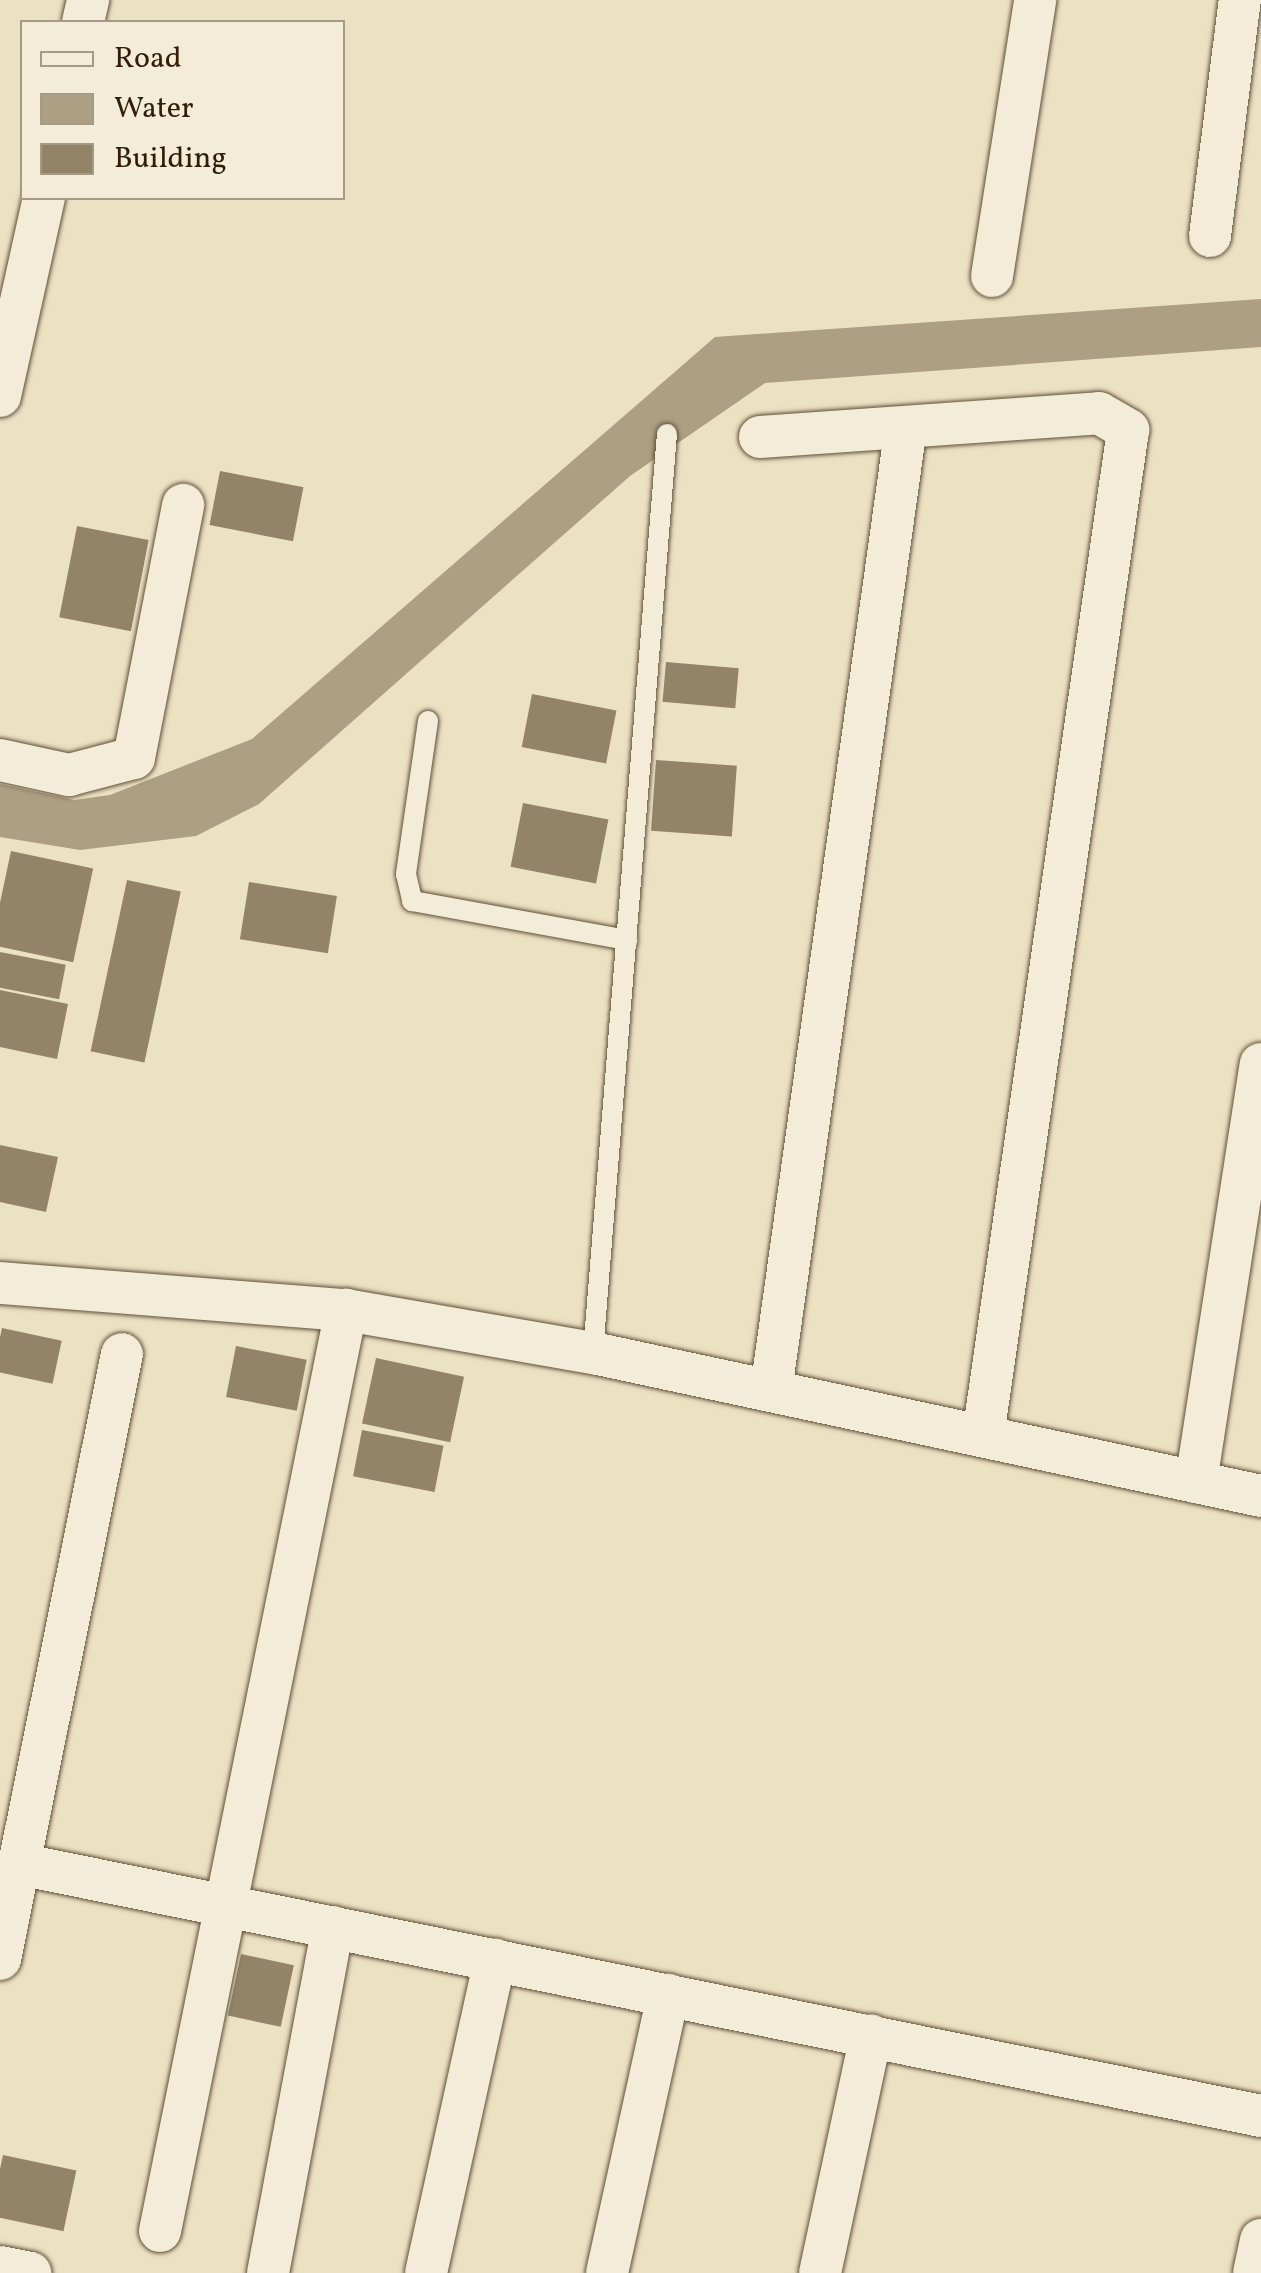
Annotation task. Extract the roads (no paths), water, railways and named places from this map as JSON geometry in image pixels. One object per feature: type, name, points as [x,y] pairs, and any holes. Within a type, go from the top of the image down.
[{"type":"street","points":[[992,276],[1034,0]]},
{"type":"street","points":[[1210,236],[1240,0]]},
{"type":"street","points":[[0,396],[44,200]]},
{"type":"street","points":[[760,436],[1098,414],[1128,430],[1130,454],[983,1436]]},
{"type":"street","points":[[770,1391],[906,426]]},
{"type":"street","points":[[0,760],[70,775],[134,758],[183,505]]},
{"type":"street","points":[[1196,1482],[1261,1064]]},
{"type":"street","points":[[0,1283],[346,1310],[593,1353],[1261,1496]]},
{"type":"street","points":[[160,2231],[346,1310]]},
{"type":"street","points":[[0,1959],[122,1354]]},
{"type":"street","points":[[19,1864],[1261,2116]]},
{"type":"street","points":[[268,2273],[333,1927]]},
{"type":"street","points":[[426,2273],[495,1960]]},
{"type":"street","points":[[607,2273],[668,1994]]},
{"type":"street","points":[[820,2273],[870,2035]]},
{"type":"street","points":[[1254,2273],[1261,2240]]},
{"type":"street","points":[[0,2267],[30,2273]]},
{"type":"lane","points":[[593,1353],[667,434]]},
{"type":"lane","points":[[428,721],[406,874],[412,902],[626,940]]},
{"type":"water","points":[[1261,299],[1261,347],[765,383],[630,476],[259,804],[196,836],[80,850],[0,837],[0,784],[74,800],[110,795],[252,739],[715,337]]}]
